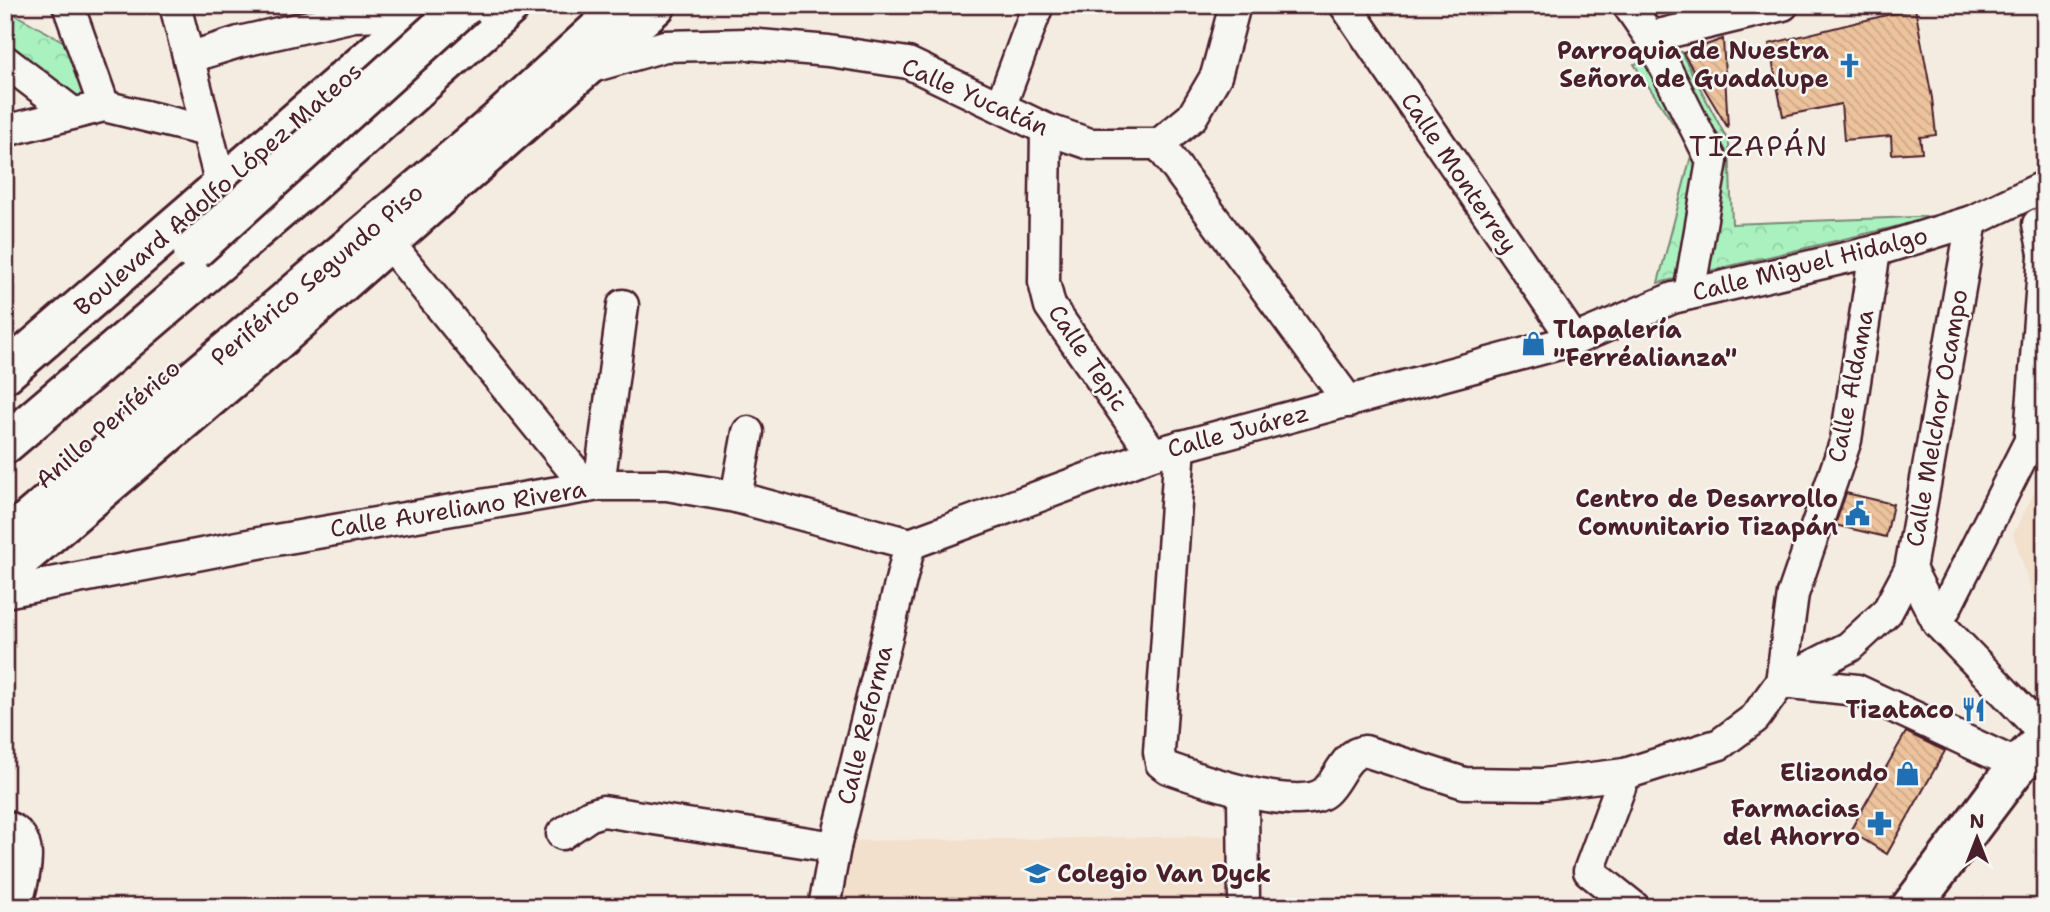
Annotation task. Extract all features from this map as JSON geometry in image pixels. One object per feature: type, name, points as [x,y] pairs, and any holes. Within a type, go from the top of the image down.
[{"type":"main road","points":[[5,410],[192,251],[465,5]]},
{"type":"main road","name":"Anillo Periférico","points":[[5,444],[310,184],[511,5]]},
{"type":"main road","name":"Anillo Periférico","points":[[5,513],[449,131],[591,5]]},
{"type":"main road","name":"Periférico Segundo Piso","points":[[5,540],[497,122],[625,5]]},
{"type":"main road","points":[[5,572],[275,342],[589,68],[656,5]]},
{"type":"main road","name":"Boulevard Adolfo López Mateos","points":[[8,368],[426,9]]},
{"type":"main road","points":[[310,184],[343,80]]},
{"type":"main road","points":[[1911,907],[2018,765],[2045,736]]},
{"type":"street","points":[[68,5],[104,106]]},
{"type":"street","points":[[175,5],[191,57],[221,185]]},
{"type":"street","points":[[1001,106],[1038,5]]},
{"type":"street","points":[[1234,5],[1216,76],[1192,117],[1159,144],[1349,402]]},
{"type":"street","name":"Calle Monterrey","points":[[1345,5],[1574,340]]},
{"type":"street","points":[[1628,5],[1650,37],[1712,161],[1689,294]]},
{"type":"street","points":[[1650,37],[1783,5]]},
{"type":"street","points":[[191,57],[239,42],[354,16],[426,9]]},
{"type":"street","name":"Calle Yucatán","points":[[589,68],[665,46],[747,44],[830,51],[908,63],[1046,129],[1090,144],[1159,144]]},
{"type":"street","points":[[5,61],[73,113]]},
{"type":"street","points":[[5,131],[104,106],[207,131]]},
{"type":"street","name":"Calle Tepic","points":[[1046,129],[1044,282],[1050,306],[1166,450]]},
{"type":"street","name":"Calle Miguel Hidalgo","points":[[1574,340],[1672,298],[1875,251],[1972,221],[2045,186]]},
{"type":"street","name":"Calle Melchor Ocampo","points":[[1972,221],[1910,569],[1938,623],[2045,736]]},
{"type":"street","points":[[2029,444],[2045,257],[2038,224],[2045,221]]},
{"type":"street","points":[[388,242],[593,486]]},
{"type":"street","name":"Calle Aldama","points":[[1781,682],[1793,594],[1846,440],[1875,251]]},
{"type":"street","points":[[593,486],[622,304]]},
{"type":"street","name":"Calle Juárez","points":[[909,544],[1166,450],[1574,340]]},
{"type":"street","points":[[1938,623],[2045,411]]},
{"type":"street","points":[[736,497],[748,432]]},
{"type":"street","points":[[1166,450],[1158,752],[1161,762],[1168,768],[1243,793],[1312,799],[1327,791],[1352,755],[1365,751],[1464,783],[1543,784],[1625,774],[1720,744],[1755,718],[1781,682],[1849,647],[1888,612],[1910,569]]},
{"type":"street","name":"Calle Aureliano Rivera","points":[[5,592],[264,541],[593,486],[667,485],[736,497],[909,544]]},
{"type":"street","name":"Calle Reforma","points":[[824,907],[835,847],[909,544]]},
{"type":"street","points":[[1781,682],[1857,690],[2018,765]]},
{"type":"street","points":[[1625,774],[1589,871],[1634,907]]},
{"type":"street","points":[[1243,793],[1244,907]]},
{"type":"street","points":[[562,834],[590,815],[603,811],[835,847]]},
{"type":"street","points":[[5,826],[20,833],[25,844],[26,862],[16,907]]},
{"type":"shaded area","points":[[2045,472],[2045,631],[2013,534]]},
{"type":"shaded area","name":"Colegio Van Dyck","points":[[1233,836],[1232,907],[835,907],[848,841]]},
{"type":"green space","points":[[5,9],[75,48],[96,126],[62,117],[5,75]]},
{"type":"green space","points":[[1681,52],[1729,143],[1732,224],[1941,216],[1658,283],[1692,152],[1634,64]]},
{"type":"building","name":"Parroquia de Nuestra Señora de Guadalupe","points":[[1915,8],[1936,135],[1920,137],[1922,152],[1892,154],[1891,136],[1844,140],[1841,104],[1783,116],[1769,44]]},
{"type":"building","points":[[1723,39],[1728,128],[1683,53]]},
{"type":"building","name":"Centro de Desarrollo Comunitario Tizapán","points":[[1846,493],[1893,504],[1886,537],[1835,525]]},
{"type":"building","name":"Elizondo","points":[[1906,732],[1945,751],[1887,854],[1850,831]]},
{"type":"place","name":"Parroquia de Nuestra Señora de Guadalupe","points":[[1849,65]]},
{"type":"place","name":"Tlapalería \"Ferréalianza\"","points":[[1533,344]]},
{"type":"place","name":"Centro de Desarrollo Comunitario Tizapán","points":[[1858,513]]},
{"type":"place","name":"Tizataco","points":[[1974,710]]},
{"type":"place","name":"Elizondo","points":[[1908,773]]},
{"type":"place","name":"Farmacias del Ahorro","points":[[1880,823]]},
{"type":"place","name":"Colegio Van Dyck","points":[[1037,874]]},
{"type":"district","name":"TIZAPÁN","points":[[1759,146]]}]
